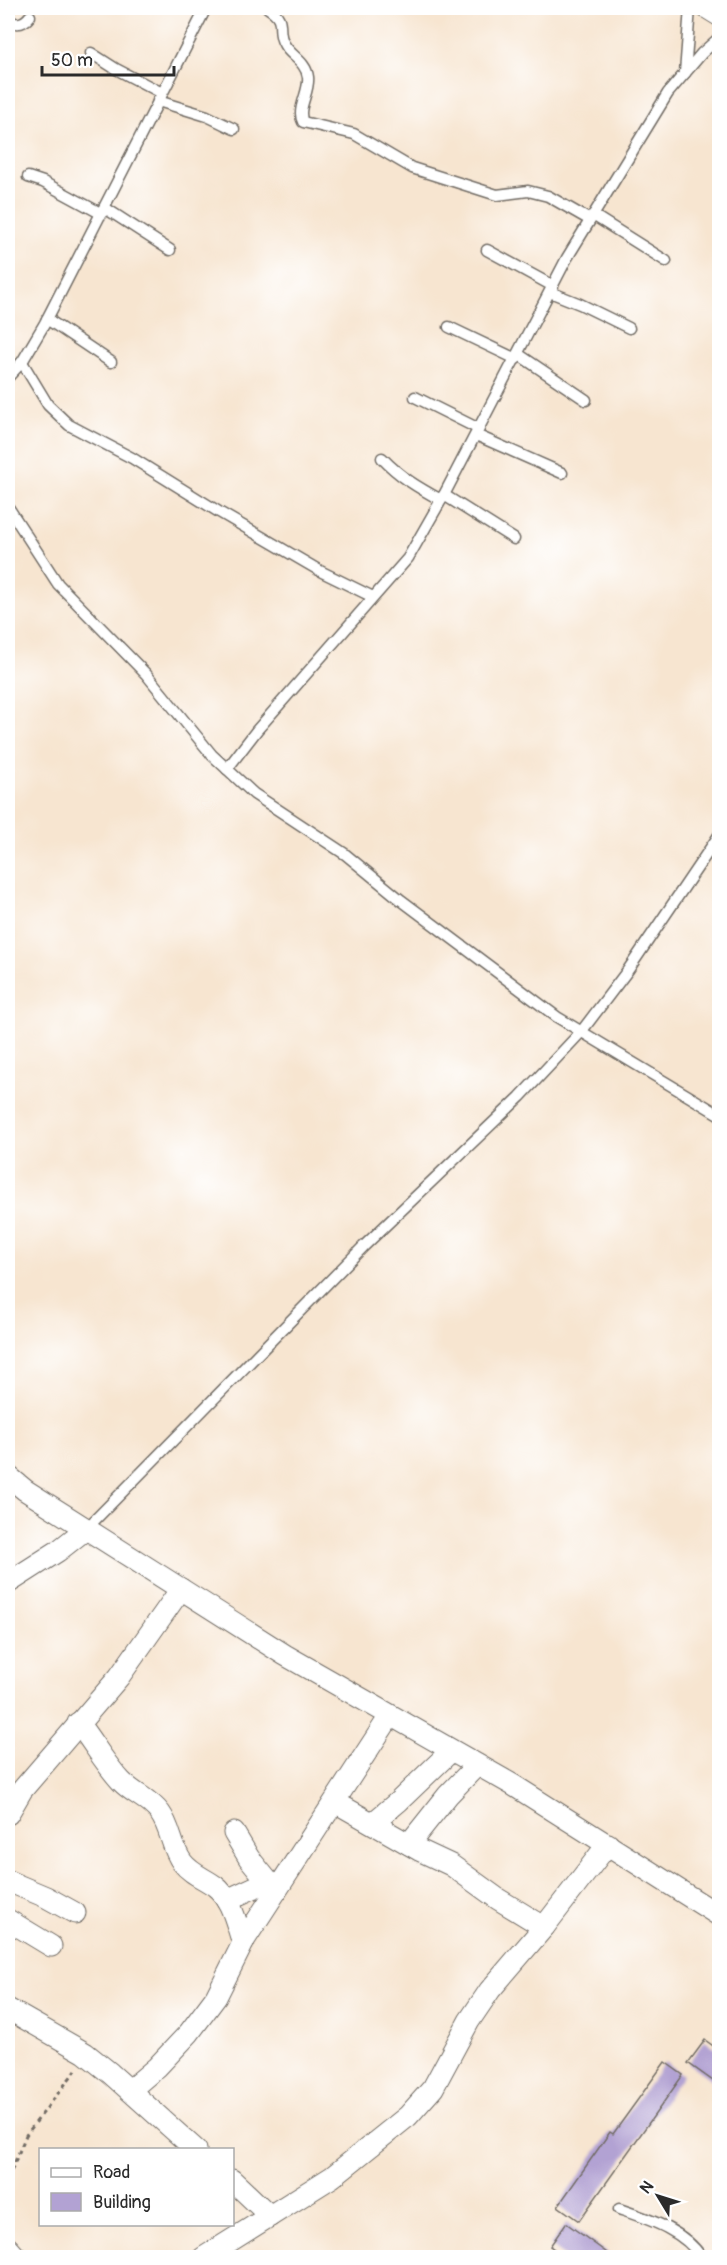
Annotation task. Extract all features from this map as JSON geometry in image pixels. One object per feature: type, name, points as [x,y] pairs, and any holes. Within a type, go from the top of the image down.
[{"type":"street","points":[[707,8],[720,16]]},
{"type":"street","points":[[8,1476],[25,1490],[285,1655],[477,1765],[608,1844],[720,1916]]},
{"type":"street","points":[[8,1583],[50,1557],[86,1529]]},
{"type":"street","points":[[8,1814],[22,1790],[119,1677],[181,1589]]},
{"type":"street","points":[[130,2090],[157,2067],[189,2033],[216,1997],[272,1886],[335,1802],[390,1716]]},
{"type":"street","points":[[78,1723],[99,1749],[111,1771],[124,1784],[150,1800],[161,1814],[173,1847],[183,1864],[197,1876],[216,1887],[227,1900],[243,1943]]},
{"type":"street","points":[[373,1823],[451,1751]]},
{"type":"street","points":[[409,1844],[448,1795],[477,1765]]},
{"type":"street","points":[[335,1802],[451,1865],[544,1928]]},
{"type":"street","points":[[234,1833],[249,1858],[272,1886]]},
{"type":"street","points":[[210,2256],[332,2177],[408,2116],[433,2088],[469,2021],[490,1990],[544,1928],[608,1844]]},
{"type":"street","points":[[8,1881],[46,1897],[75,1913]]},
{"type":"street","points":[[227,1900],[272,1886]]},
{"type":"street","points":[[8,1920],[51,1946]]},
{"type":"street","points":[[8,2009],[91,2058],[194,2148]]},
{"type":"street","points":[[234,2182],[270,2216]]},
{"type":"street","points":[[8,2248],[17,2258]]},
{"type":"lane","points":[[8,378],[22,363],[47,319],[206,8]]},
{"type":"lane","points":[[268,8],[275,12],[281,23],[284,45],[306,71],[308,79],[300,114],[303,122],[354,134],[412,168],[489,193],[504,196],[528,191],[548,196],[592,218],[666,261]]},
{"type":"lane","points":[[685,73],[690,8]]},
{"type":"lane","points":[[8,21],[20,23],[26,21],[30,16]]},
{"type":"lane","points":[[227,769],[257,730],[408,558],[443,497],[551,289],[592,218],[668,93],[720,37]]},
{"type":"lane","points":[[91,53],[160,97],[234,129]]},
{"type":"lane","points":[[28,177],[44,182],[103,211],[170,250]]},
{"type":"lane","points":[[487,250],[551,289],[629,328]]},
{"type":"lane","points":[[47,319],[111,362]]},
{"type":"lane","points":[[449,327],[517,356],[586,400]]},
{"type":"lane","points":[[22,363],[48,405],[69,425],[132,458],[322,572],[373,597]]},
{"type":"lane","points":[[415,397],[477,432],[562,473]]},
{"type":"lane","points":[[382,458],[395,472],[412,484],[443,497],[514,539]]},
{"type":"lane","points":[[8,507],[58,584],[146,674],[212,755],[254,794],[345,854],[401,900],[557,1017],[720,1115]]},
{"type":"lane","points":[[86,1529],[364,1246],[520,1097],[581,1032],[628,970],[720,834]]},
{"type":"lane","points":[[619,2209],[655,2222],[681,2237],[697,2250],[702,2258]]},
{"type":"path","points":[[8,2179],[26,2135],[34,2122],[80,2066],[91,2058]]},
{"type":"building","points":[[705,2040],[720,2051],[720,2086],[688,2063]]},
{"type":"building","points":[[665,2062],[683,2075],[579,2221],[558,2206],[610,2132],[613,2134]]},
{"type":"building","points":[[566,2223],[614,2258],[566,2258],[550,2246]]}]
